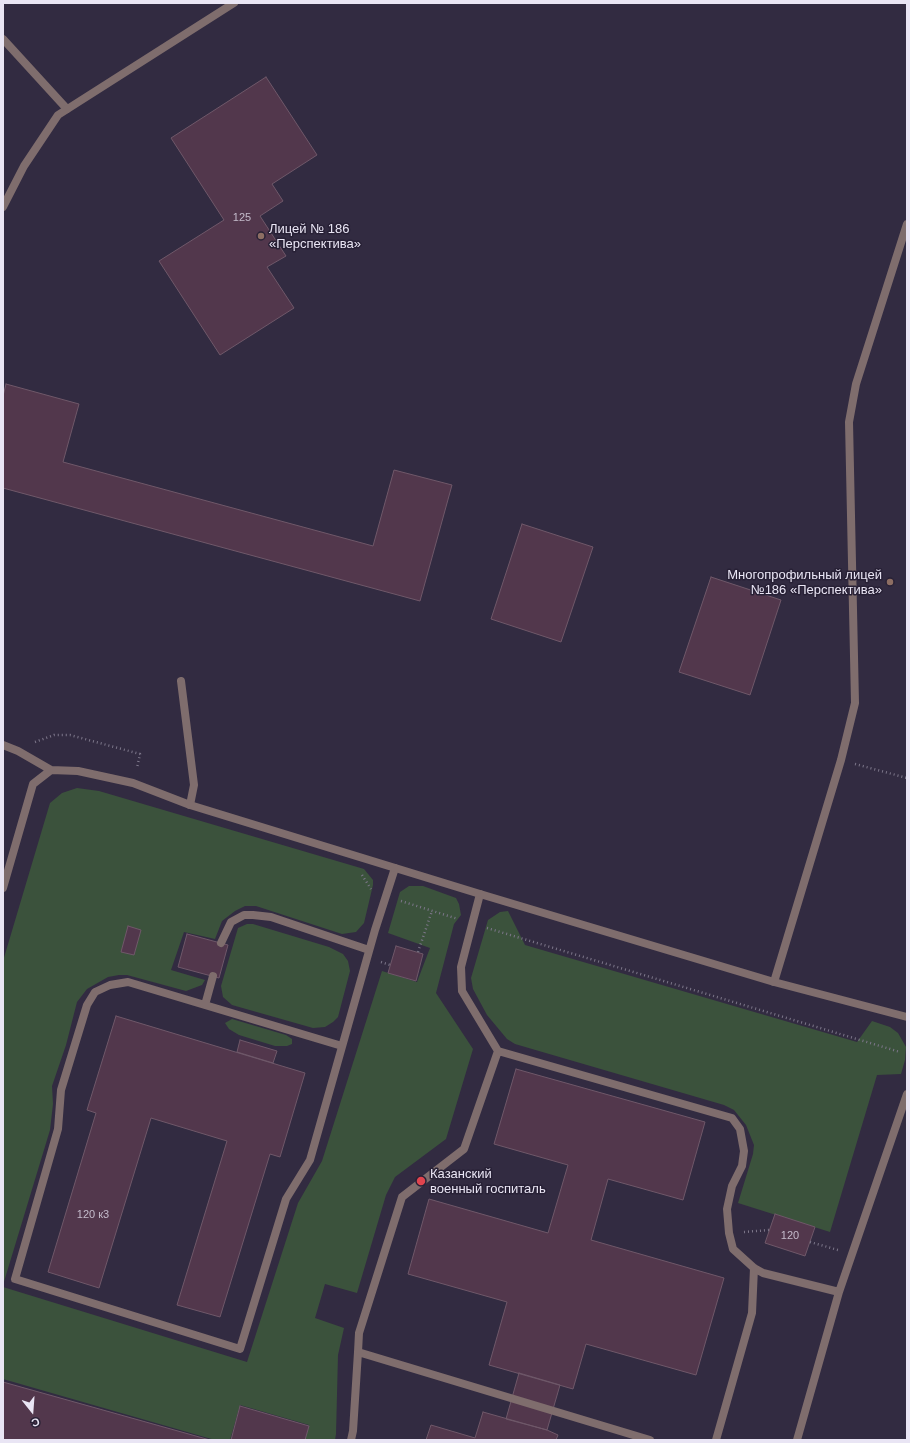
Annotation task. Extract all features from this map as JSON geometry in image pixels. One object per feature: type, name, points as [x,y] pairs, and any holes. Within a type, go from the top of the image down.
[{"type":"street","points":[[3,207],[24,166],[58,115],[234,3]]},
{"type":"street","points":[[3,39],[67,109]]},
{"type":"street","points":[[774,982],[841,760],[855,703],[849,422],[856,384],[907,224]]},
{"type":"street","points":[[181,681],[194,785],[190,805]]},
{"type":"street","points":[[3,745],[18,751],[52,770],[78,771],[133,783],[190,805],[480,894],[774,982],[907,1017]]},
{"type":"street","points":[[3,888],[33,784],[52,770]]},
{"type":"street","points":[[342,1046],[128,982],[110,985],[94,992],[87,1005],[61,1090],[58,1129],[15,1279],[240,1349],[286,1200],[310,1160],[395,868]]},
{"type":"street","points":[[480,894],[461,967],[462,991],[471,1010],[498,1050],[732,1118],[740,1129],[744,1151],[742,1166],[732,1186],[727,1209],[729,1233],[733,1249],[754,1268],[764,1273],[839,1292]]},
{"type":"street","points":[[222,943],[231,922],[244,915],[253,915],[271,917],[370,950]]},
{"type":"street","points":[[205,1005],[213,976]]},
{"type":"street","points":[[351,1440],[353,1431],[359,1333],[402,1197],[464,1149],[498,1050]]},
{"type":"street","points":[[797,1440],[839,1292],[907,1094]]},
{"type":"street","points":[[716,1440],[752,1312],[754,1268]]},
{"type":"street","points":[[358,1352],[650,1440]]},
{"type":"path","points":[[18,751],[39,740],[54,736],[70,735],[140,754]]},
{"type":"path","points":[[841,760],[907,778]]},
{"type":"path","points":[[418,952],[432,911]]},
{"type":"path","points":[[729,1233],[769,1230]]},
{"type":"path","points":[[810,1242],[852,1254]]},
{"type":"green space","points":[[77,788],[99,791],[364,869],[373,880],[373,885],[364,923],[356,932],[342,934],[256,906],[245,906],[235,911],[222,921],[215,939],[184,932],[171,970],[205,980],[202,985],[186,991],[127,975],[119,975],[108,977],[87,989],[77,1002],[66,1045],[52,1086],[53,1104],[50,1130],[3,1285],[3,961],[50,803],[62,793]]},
{"type":"green space","points":[[409,886],[423,886],[456,898],[459,904],[461,915],[454,924],[436,993],[473,1049],[446,1139],[395,1177],[386,1195],[357,1293],[325,1284],[315,1318],[344,1328],[338,1355],[335,1440],[305,1440],[309,1425],[240,1405],[230,1440],[215,1440],[3,1379],[3,1287],[247,1362],[298,1203],[322,1161],[382,971],[417,982],[430,948],[388,933],[400,892]]},
{"type":"green space","points":[[508,911],[525,945],[857,1042],[872,1021],[890,1027],[898,1033],[906,1047],[905,1060],[901,1074],[877,1075],[830,1232],[738,1203],[753,1154],[754,1145],[746,1125],[734,1110],[724,1105],[515,1044],[507,1039],[487,1015],[473,989],[471,978],[488,920],[500,912]]},
{"type":"green space","points":[[247,924],[253,924],[329,947],[343,954],[348,961],[350,971],[338,1017],[333,1022],[325,1027],[313,1028],[232,1005],[223,997],[221,986],[238,928]]},
{"type":"green space","points":[[232,1019],[286,1035],[292,1039],[292,1044],[287,1046],[275,1046],[239,1035],[229,1029],[225,1023]]},
{"type":"building","points":[[266,77],[317,155],[272,184],[283,201],[260,216],[286,256],[267,267],[294,308],[220,355],[159,261],[224,220],[171,138]]},
{"type":"building","points":[[6,384],[79,404],[63,462],[373,546],[394,470],[452,485],[420,601],[3,488],[3,396]]},
{"type":"building","points":[[522,524],[593,547],[561,642],[491,619]]},
{"type":"building","points":[[711,577],[781,600],[750,695],[679,672]]},
{"type":"building","points":[[128,926],[141,930],[134,955],[121,952]]},
{"type":"building","points":[[187,934],[228,945],[219,978],[178,967]]},
{"type":"building","points":[[396,946],[423,954],[416,981],[388,973]]},
{"type":"building","points":[[116,1016],[305,1073],[280,1157],[270,1154],[220,1317],[177,1305],[227,1141],[151,1118],[99,1288],[48,1272],[96,1113],[87,1110]]},
{"type":"building","points":[[240,1040],[277,1051],[273,1063],[237,1052]]},
{"type":"building","points":[[516,1069],[705,1122],[683,1200],[608,1179],[591,1240],[724,1278],[696,1375],[586,1344],[573,1389],[489,1365],[507,1302],[408,1274],[429,1199],[548,1233],[568,1165],[494,1144]]},
{"type":"building","points":[[775,1214],[815,1227],[805,1256],[765,1243]]},
{"type":"building","points":[[519,1373],[560,1385],[547,1430],[506,1419]]},
{"type":"building","points":[[3,1382],[210,1440],[3,1440]]},
{"type":"building","points":[[240,1406],[309,1426],[305,1440],[231,1440]]},
{"type":"building","points":[[483,1412],[547,1430],[558,1435],[556,1440],[426,1440],[431,1425],[475,1438]]},
{"type":"place","name":"Лицей № 186 «Перспектива»","points":[[261,236]]},
{"type":"place","name":"Многопрофильный лицей №186 «Перспектива»","points":[[890,582]]},
{"type":"place","name":"Казанский военный госпиталь","points":[[421,1181]]}]
